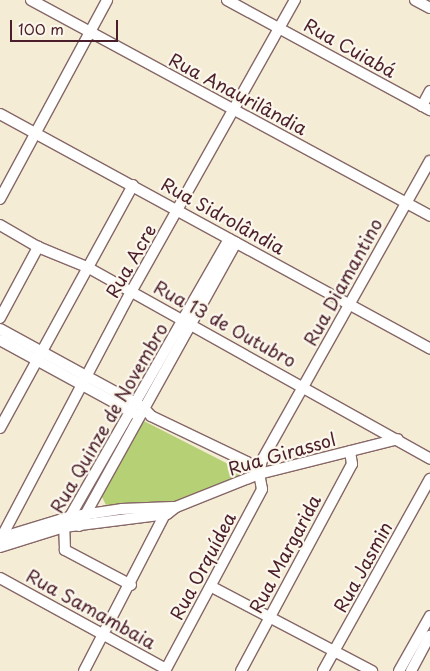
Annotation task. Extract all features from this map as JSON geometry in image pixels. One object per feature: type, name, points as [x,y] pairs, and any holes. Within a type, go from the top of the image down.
[{"type":"street","name":"Rua Anaurilândia","points":[[31,0],[430,216]]},
{"type":"street","points":[[0,199],[107,0]]},
{"type":"street","name":"Rua Cuiabá","points":[[227,0],[426,108]]},
{"type":"street","name":"Rua Acre","points":[[0,541],[131,292],[235,110],[295,0]]},
{"type":"street","points":[[415,0],[430,8]]},
{"type":"street","points":[[426,108],[430,91]]},
{"type":"street","name":"Rua Sidrolândia","points":[[0,114],[430,348]]},
{"type":"street","name":"Rua Diamantino","points":[[259,474],[262,460],[430,161]]},
{"type":"street","points":[[0,428],[133,185]]},
{"type":"street","name":"Rua 13 de Outubro","points":[[0,225],[38,247],[87,267],[304,386],[430,458]]},
{"type":"street","name":"Rua Quinze de Novembro","points":[[131,585],[65,550],[64,527],[137,410],[233,241]]},
{"type":"street","points":[[0,318],[38,247]]},
{"type":"street","points":[[0,329],[38,356]]},
{"type":"street","points":[[0,340],[38,356],[137,410],[247,462],[259,474]]},
{"type":"street","name":"Rua Quinze de Novembro","points":[[79,526],[86,516],[137,410]]},
{"type":"street","name":"Rua Girassol","points":[[0,541],[64,527],[79,526],[170,509],[259,474],[398,439]]},
{"type":"street","name":"Rua Margarida","points":[[241,671],[352,464],[350,451]]},
{"type":"street","name":"Rua Orquídea","points":[[166,670],[212,587],[262,490],[259,474]]},
{"type":"street","name":"Rua Jasmin","points":[[324,671],[430,478]]},
{"type":"street","points":[[84,671],[170,509]]},
{"type":"street","name":"Rua Girassol","points":[[0,541],[69,517],[170,509]]},
{"type":"street","name":"Rua Samambaia","points":[[0,578],[166,670]]},
{"type":"street","points":[[212,587],[372,671]]},
{"type":"street","points":[[399,671],[430,616]]},
{"type":"street","points":[[411,671],[430,636]]},
{"type":"green space","points":[[142,420],[238,469],[241,476],[170,504],[106,505],[101,495]]}]
